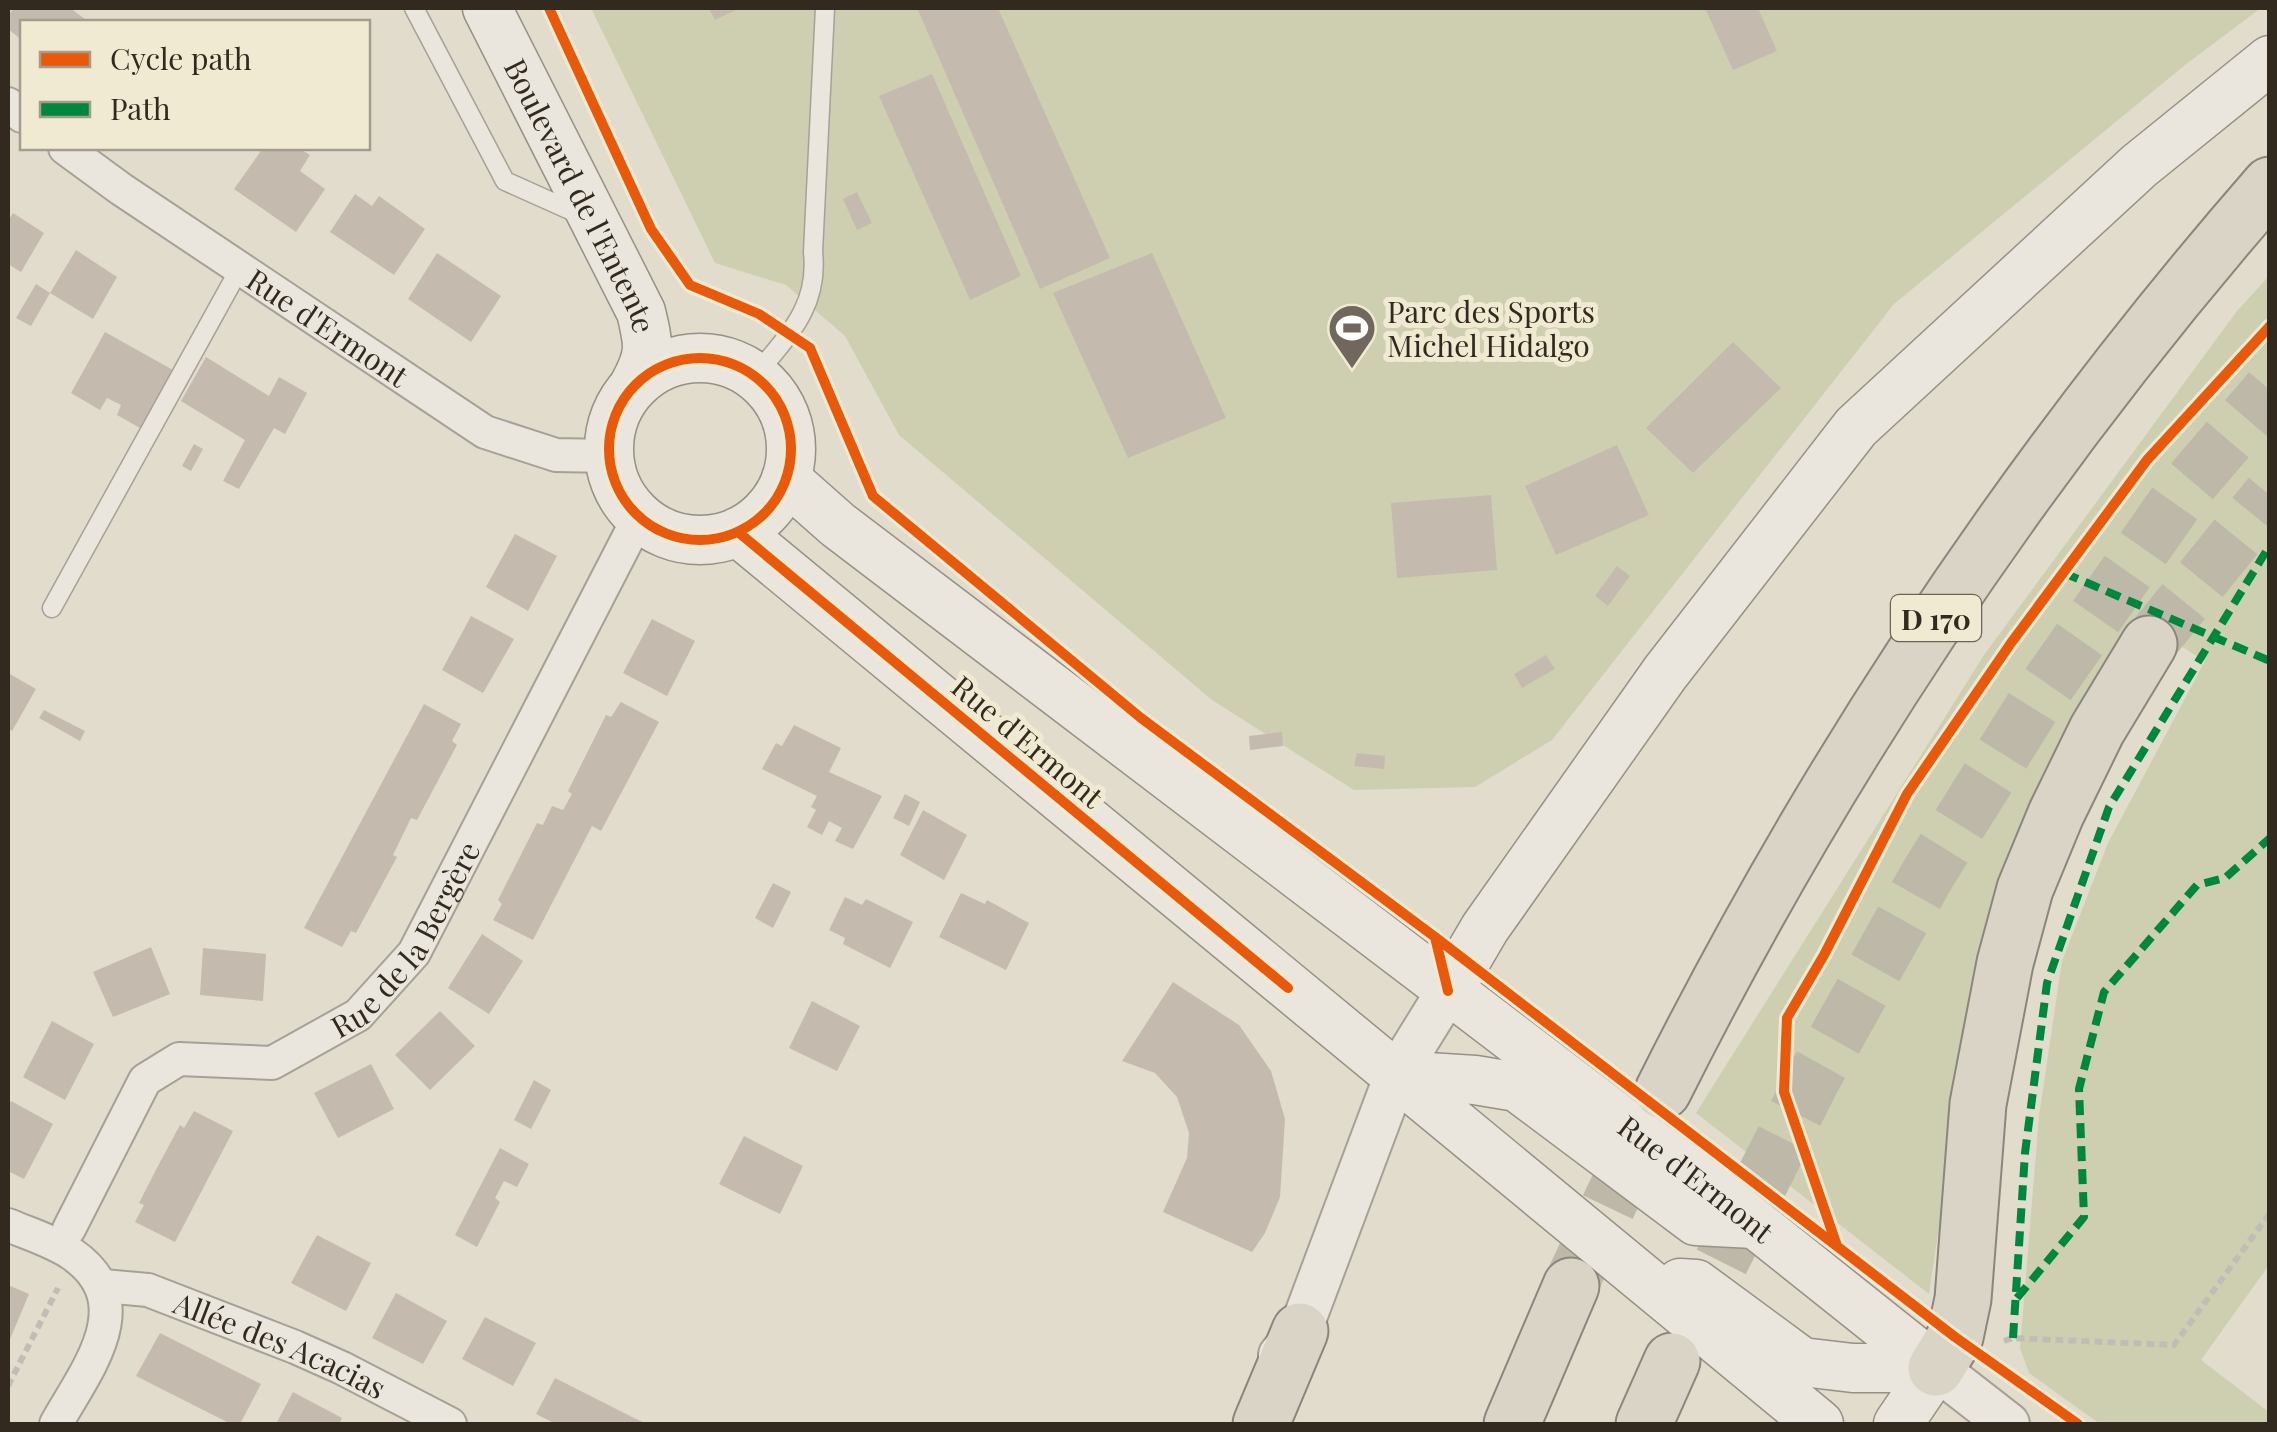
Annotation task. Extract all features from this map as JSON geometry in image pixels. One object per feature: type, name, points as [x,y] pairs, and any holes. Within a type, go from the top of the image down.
[{"type":"highway","name":"D 170","points":[[1663,1091],[1713,991],[1820,805],[1940,612],[2194,273],[2270,185]]},
{"type":"highway","points":[[1956,1352],[1978,1104],[2005,963],[2025,890],[2056,814],[2097,730],[2149,644]]},
{"type":"highway","points":[[1512,1424],[1570,1286]]},
{"type":"highway","points":[[1261,1424],[1300,1331]]},
{"type":"highway","points":[[1644,1424],[1672,1361]]},
{"type":"main road","name":"Boulevard de l'Entente","points":[[487,8],[642,312],[649,346],[646,363],[634,385]]},
{"type":"main road","name":"Boulevard de l'Entente","points":[[519,8],[623,227],[666,305],[702,357]]},
{"type":"main road","points":[[1448,991],[1485,928],[1665,672],[1856,427],[2139,166],[2270,60]]},
{"type":"main road","points":[[702,357],[730,362],[755,376],[776,396],[788,422],[792,451],[786,479],[767,510],[738,532],[712,539],[686,539],[660,531],[638,517],[613,479],[608,456],[610,430],[619,406],[634,385],[665,364],[702,357]]},
{"type":"main road","name":"Rue d'Ermont","points":[[786,479],[838,525],[1754,1224],[1956,1352]]},
{"type":"main road","name":"Rue d'Ermont","points":[[738,532],[1818,1424]]},
{"type":"main road","points":[[1396,1075],[1517,1087],[1696,1221],[1754,1224]]},
{"type":"main road","points":[[1641,1279],[1696,1284],[1802,1362],[1854,1368],[1956,1352]]},
{"type":"main road","points":[[1898,1424],[1956,1352]]},
{"type":"street","name":"Rue d'Ermont","points":[[68,150],[485,432],[556,456],[608,456]]},
{"type":"street","name":"Rue de la Bergère","points":[[72,1242],[145,1080],[179,1059],[272,1062],[358,1016],[414,953],[638,517]]},
{"type":"street","points":[[1240,1424],[1258,1384],[1300,1331],[1396,1075],[1448,991]]},
{"type":"street","points":[[8,1225],[72,1242],[103,1286],[104,1338],[56,1424]]},
{"type":"street","name":"Allée des Acacias","points":[[103,1286],[148,1290],[295,1348],[450,1424]]},
{"type":"street","points":[[1956,1352],[2008,1424]]},
{"type":"lane","points":[[414,8],[505,181],[596,222]]},
{"type":"lane","points":[[755,376],[801,320],[816,280],[813,252],[825,8]]},
{"type":"lane","points":[[52,608],[240,268]]},
{"type":"path","points":[[1956,1352],[2013,1338],[2174,1345],[2270,1214]]},
{"type":"path","points":[[8,1386],[72,1242]]},
{"type":"green space","name":"Parc des Sports Michel Hidalgo","points":[[591,8],[2261,8],[2185,65],[1894,304],[1552,740],[1475,787],[1354,790],[1212,700],[899,435],[845,336],[786,285],[715,263]]},
{"type":"green space","points":[[2269,276],[2269,1265],[2201,1360],[2269,1412],[2269,1424],[2100,1424],[2029,1373],[2020,1348],[2039,1116],[2062,961],[2108,843],[2205,661],[2156,631],[1973,998],[1929,1294],[1696,1113],[1984,655],[2237,311]]},
{"type":"building","points":[[14,8],[70,8],[86,20],[20,20],[20,38],[8,29],[8,16]]},
{"type":"building","points":[[709,8],[740,8],[715,20]]},
{"type":"building","points":[[917,8],[998,8],[1110,258],[1040,289]]},
{"type":"building","points":[[1705,8],[1758,8],[1777,51],[1733,70]]},
{"type":"building","points":[[932,74],[1021,276],[970,300],[879,96]]},
{"type":"building","points":[[262,150],[301,150],[310,155],[300,171],[325,189],[296,232],[234,189]]},
{"type":"building","points":[[857,192],[872,223],[857,230],[843,199]]},
{"type":"building","points":[[355,194],[372,206],[379,196],[425,229],[394,275],[330,232]]},
{"type":"building","points":[[13,213],[44,233],[21,272],[8,264],[8,221]]},
{"type":"building","points":[[76,250],[117,277],[93,319],[50,293]]},
{"type":"building","points":[[437,253],[501,296],[471,342],[408,299]]},
{"type":"building","points":[[1152,253],[1226,418],[1128,458],[1053,293]]},
{"type":"building","points":[[36,284],[50,293],[31,326],[16,318]]},
{"type":"building","points":[[105,332],[173,370],[140,428],[117,415],[121,405],[107,398],[100,410],[71,393]]},
{"type":"building","points":[[1733,342],[1781,388],[1693,473],[1646,428]]},
{"type":"building","points":[[206,357],[269,396],[279,377],[307,393],[285,434],[274,428],[239,489],[223,481],[245,440],[181,401]]},
{"type":"building","points":[[194,444],[203,449],[191,471],[182,466]]},
{"type":"building","points":[[1617,445],[1649,515],[1556,555],[1525,486]]},
{"type":"building","points":[[1491,495],[1497,570],[1397,578],[1391,503]]},
{"type":"building","points":[[515,534],[557,556],[528,611],[486,587]]},
{"type":"building","points":[[1617,566],[1630,576],[1608,606],[1595,596]]},
{"type":"building","points":[[471,616],[514,639],[483,693],[442,670]]},
{"type":"building","points":[[652,619],[695,641],[667,696],[623,673]]},
{"type":"building","points":[[1546,655],[1555,669],[1522,688],[1514,674]]},
{"type":"building","points":[[8,673],[36,689],[12,731],[8,728]]},
{"type":"building","points":[[621,702],[659,722],[601,831],[592,826],[533,940],[493,920],[502,904],[498,900],[537,823],[543,825],[552,806],[563,810],[572,794],[568,791],[606,715],[611,717]]},
{"type":"building","points":[[424,704],[461,724],[452,741],[457,745],[417,820],[411,818],[393,855],[397,857],[356,933],[351,931],[342,947],[304,928]]},
{"type":"building","points":[[44,710],[85,731],[80,741],[39,718]]},
{"type":"building","points":[[794,725],[841,748],[829,772],[882,796],[853,849],[835,841],[842,828],[829,821],[822,835],[807,827],[816,810],[811,807],[817,796],[762,769],[776,743],[782,746]]},
{"type":"building","points":[[1282,732],[1283,746],[1250,750],[1249,736]]},
{"type":"building","points":[[1357,753],[1385,756],[1384,769],[1354,766]]},
{"type":"building","points":[[905,794],[920,802],[909,826],[893,818]]},
{"type":"building","points":[[923,810],[967,835],[944,880],[900,855]]},
{"type":"building","points":[[773,883],[791,892],[773,928],[755,918]]},
{"type":"building","points":[[961,893],[985,904],[987,900],[1029,923],[1006,970],[939,937]]},
{"type":"building","points":[[845,897],[862,905],[866,899],[913,922],[890,968],[843,944],[845,938],[829,930]]},
{"type":"building","points":[[482,934],[523,961],[489,1014],[448,988]]},
{"type":"building","points":[[151,947],[170,994],[113,1017],[93,972]]},
{"type":"building","points":[[203,948],[266,954],[263,1001],[200,995]]},
{"type":"building","points":[[1173,982],[1239,1025],[1271,1071],[1285,1119],[1280,1197],[1252,1252],[1163,1212],[1187,1158],[1189,1133],[1177,1097],[1155,1073],[1122,1061]]},
{"type":"building","points":[[812,1001],[860,1026],[837,1071],[789,1048]]},
{"type":"building","points":[[440,1011],[475,1046],[430,1090],[395,1055]]},
{"type":"building","points":[[52,1021],[94,1044],[65,1100],[23,1077]]},
{"type":"building","points":[[371,1064],[394,1109],[338,1138],[314,1093]]},
{"type":"building","points":[[534,1080],[551,1090],[531,1129],[514,1120]]},
{"type":"building","points":[[11,1101],[53,1124],[24,1179],[8,1171]]},
{"type":"building","points":[[194,1111],[233,1131],[175,1242],[135,1222],[144,1205],[139,1203],[159,1164],[180,1125],[184,1128]]},
{"type":"building","points":[[744,1136],[803,1166],[780,1214],[719,1184]]},
{"type":"building","points":[[500,1148],[529,1164],[517,1187],[504,1181],[495,1198],[500,1202],[477,1247],[455,1235]]},
{"type":"building","points":[[317,1235],[371,1263],[346,1311],[291,1283]]},
{"type":"building","points":[[8,1285],[29,1294],[8,1344]]},
{"type":"building","points":[[396,1293],[447,1321],[423,1364],[372,1338]]},
{"type":"building","points":[[485,1317],[536,1343],[513,1386],[462,1359]]},
{"type":"building","points":[[160,1333],[261,1384],[240,1424],[231,1424],[136,1376]]},
{"type":"building","points":[[555,1378],[647,1424],[556,1424],[536,1414]]},
{"type":"building","points":[[293,1392],[342,1418],[339,1424],[276,1424]]},
{"type":"tunnel","points":[[1684,1336],[1813,1079],[1928,874],[2033,706],[2182,493],[2270,390]]},
{"type":"tunnel","points":[[2149,644],[2270,495]]},
{"type":"tunnel","points":[[1572,1282],[1647,1125]]},
{"type":"marked path","points":[[2013,1338],[2025,1153],[2047,983],[2109,807],[2270,545]]},
{"type":"marked path","points":[[2064,573],[2270,661]]},
{"type":"marked path","points":[[2017,1298],[2084,1217],[2079,1089],[2104,992],[2197,885],[2225,878],[2270,838]]},
{"type":"cycle path","points":[[549,8],[651,229],[690,285],[759,314],[810,348],[873,496],[1141,718],[1435,937],[1448,991]]},
{"type":"cycle path","points":[[1837,1246],[1784,1092],[1787,1018],[1907,794],[2011,643],[2147,460],[2270,326]]},
{"type":"cycle path","points":[[700,358],[735,365],[764,385],[784,414],[791,449],[784,484],[764,513],[735,533],[700,540],[665,533],[636,513],[616,484],[609,449],[616,414],[636,385],[665,365],[700,358]]},
{"type":"cycle path","points":[[738,532],[1288,988]]},
{"type":"cycle path","points":[[1435,937],[1955,1337],[2078,1424]]},
{"type":"place","name":"Parc des Sports Michel Hidalgo","points":[[1352,370]]}]
